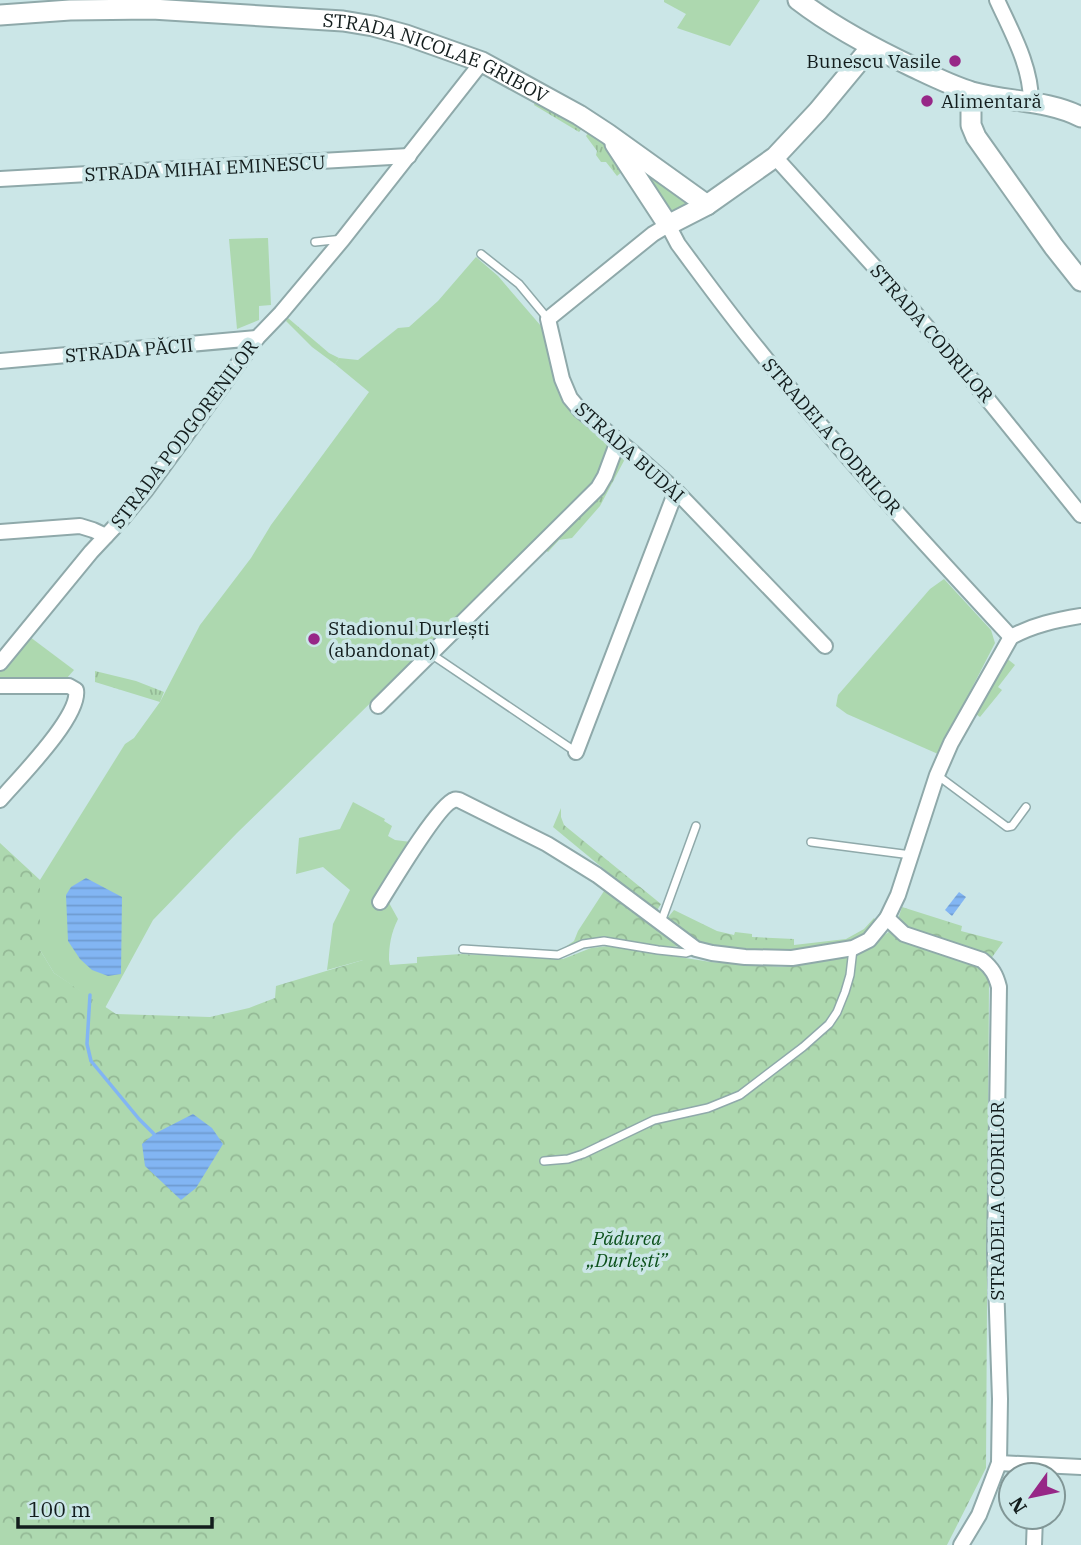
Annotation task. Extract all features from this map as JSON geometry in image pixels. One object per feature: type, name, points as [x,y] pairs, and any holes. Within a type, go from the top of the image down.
[{"type":"street","points":[[798,0],[872,47],[971,92],[1056,106],[1081,117]]},
{"type":"street","points":[[997,0],[1028,74],[1031,102]]},
{"type":"street","name":"STRADA NICOLAE GRIBOV","points":[[0,15],[70,10],[152,9],[343,21],[373,26],[482,62],[579,115],[707,205]]},
{"type":"street","points":[[548,319],[653,234],[707,205],[775,157],[872,47]]},
{"type":"street","name":"STRADA PODGORENILOR","points":[[0,663],[146,490],[257,338],[343,239],[482,62]]},
{"type":"street","points":[[971,92],[971,125],[976,137],[1081,281]]},
{"type":"street","name":"STRADA NICOLAE GRIBOV","points":[[608,134],[668,225]]},
{"type":"street","name":"STRADA MIHAI EMINESCU","points":[[0,179],[409,156]]},
{"type":"street","name":"STRADA CODRILOR","points":[[775,157],[964,370],[1081,515]]},
{"type":"street","name":"STRADELA CODRILOR","points":[[668,225],[678,244],[758,350],[866,477],[1010,637]]},
{"type":"street","name":"STRADA BUDĂI","points":[[548,319],[562,379],[570,398],[580,410],[676,491],[825,646]]},
{"type":"street","name":"STRADA PĂCII","points":[[0,361],[257,338]]},
{"type":"street","points":[[378,706],[598,488],[618,441]]},
{"type":"street","points":[[576,752],[676,491]]},
{"type":"street","points":[[0,532],[80,526],[106,536]]},
{"type":"street","points":[[380,902],[433,822],[449,803],[459,800],[547,844],[597,875],[696,949],[745,957],[792,958],[853,948],[869,940],[887,918],[898,895],[937,775],[951,743],[1010,637],[1055,620],[1081,616]]},
{"type":"street","points":[[0,686],[69,686],[76,690],[77,697],[70,715],[55,737],[0,800]]},
{"type":"street","name":"STRADELA CODRILOR","points":[[887,918],[904,934],[982,960],[996,975],[999,987],[995,1253],[1000,1399],[999,1461]]},
{"type":"street","name":"STRADELA CODRILOR","points":[[961,1545],[979,1515],[997,1467]]},
{"type":"lane","points":[[315,242],[343,239]]},
{"type":"lane","points":[[481,254],[519,284],[548,319]]},
{"type":"lane","points":[[430,654],[576,752]]},
{"type":"lane","points":[[937,775],[1007,827],[1012,826],[1026,807]]},
{"type":"lane","points":[[661,923],[696,826]]},
{"type":"lane","points":[[811,842],[912,855]]},
{"type":"lane","points":[[463,948],[558,955],[583,944],[604,941],[686,953],[696,949]]},
{"type":"lane","points":[[544,1161],[568,1159],[583,1154],[654,1120],[708,1108],[740,1095],[829,1024],[845,992],[853,948]]},
{"type":"green space","points":[[664,0],[760,0],[730,46],[677,28],[686,14]]},
{"type":"green space","points":[[535,102],[584,125],[579,132],[534,105]]},
{"type":"green space","points":[[590,130],[613,149],[624,170],[617,176],[606,162],[601,162],[596,155],[597,151],[586,136]]},
{"type":"green space","points":[[632,159],[692,203],[685,212],[672,212],[667,207]]},
{"type":"green space","points":[[268,238],[271,305],[259,306],[259,320],[237,329],[229,239]]},
{"type":"green space","name":"Stadionul Durlești (abandonat)","points":[[476,257],[498,276],[541,326],[564,404],[612,445],[594,485],[237,833],[153,920],[105,1008],[54,973],[40,950],[40,880],[125,744],[134,738],[160,702],[200,625],[369,392],[335,364],[339,358],[358,360],[398,328],[409,327],[438,301]]},
{"type":"green space","points":[[288,318],[329,353],[339,358],[335,364],[312,347],[286,321]]},
{"type":"green space","points":[[621,450],[626,457],[600,506],[572,538],[559,540],[548,552],[543,549]]},
{"type":"green space","points":[[944,579],[991,630],[995,643],[938,754],[847,714],[836,706],[838,695],[930,589]]},
{"type":"green space","points":[[30,637],[74,670],[66,679],[0,681],[0,672]]},
{"type":"green space","points":[[1005,657],[1015,665],[998,687],[1002,690],[980,717],[973,712]]},
{"type":"green space","points":[[95,671],[136,681],[164,692],[160,702],[95,682]]},
{"type":"green space","points":[[353,802],[385,819],[384,821],[392,826],[388,836],[395,840],[411,842],[388,901],[398,919],[391,939],[389,960],[363,960],[327,970],[333,924],[350,890],[323,867],[296,874],[299,838],[340,829]]},
{"type":"green space","points":[[561,808],[564,825],[661,904],[656,912],[553,827]]},
{"type":"green space","name":"Pădurea „Durlești”","points":[[0,843],[40,880],[40,950],[54,973],[116,1014],[210,1017],[249,1008],[275,998],[276,986],[363,960],[389,960],[390,965],[417,963],[417,957],[461,954],[563,959],[591,948],[608,946],[711,962],[783,967],[859,953],[890,931],[979,966],[989,978],[986,1468],[947,1545],[0,1545]]},
{"type":"green space","points":[[606,888],[683,946],[604,938],[565,947],[574,941]]},
{"type":"green space","points":[[902,907],[962,926],[961,931],[1003,942],[990,960],[904,930],[897,922]]},
{"type":"green space","points":[[674,910],[717,931],[734,935],[735,932],[752,934],[752,937],[794,939],[794,945],[846,939],[864,929],[874,918],[878,923],[853,943],[803,953],[717,949],[696,942],[665,921]]},
{"type":"water","points":[[86,878],[122,897],[121,974],[108,976],[92,970],[80,959],[68,941],[66,895],[71,887]]},
{"type":"water","points":[[959,892],[966,897],[952,916],[945,910]]},
{"type":"water","points":[[193,1114],[212,1128],[223,1144],[196,1188],[181,1200],[145,1166],[142,1144],[154,1134]]},
{"type":"waterway","points":[[90,995],[87,1044],[91,1061],[154,1134]]},
{"type":"place","name":"Bunescu Vasile","points":[[955,61]]},
{"type":"place","name":"Alimentară","points":[[927,101]]},
{"type":"place","name":"Stadionul Durlești (abandonat)","points":[[314,639]]}]
